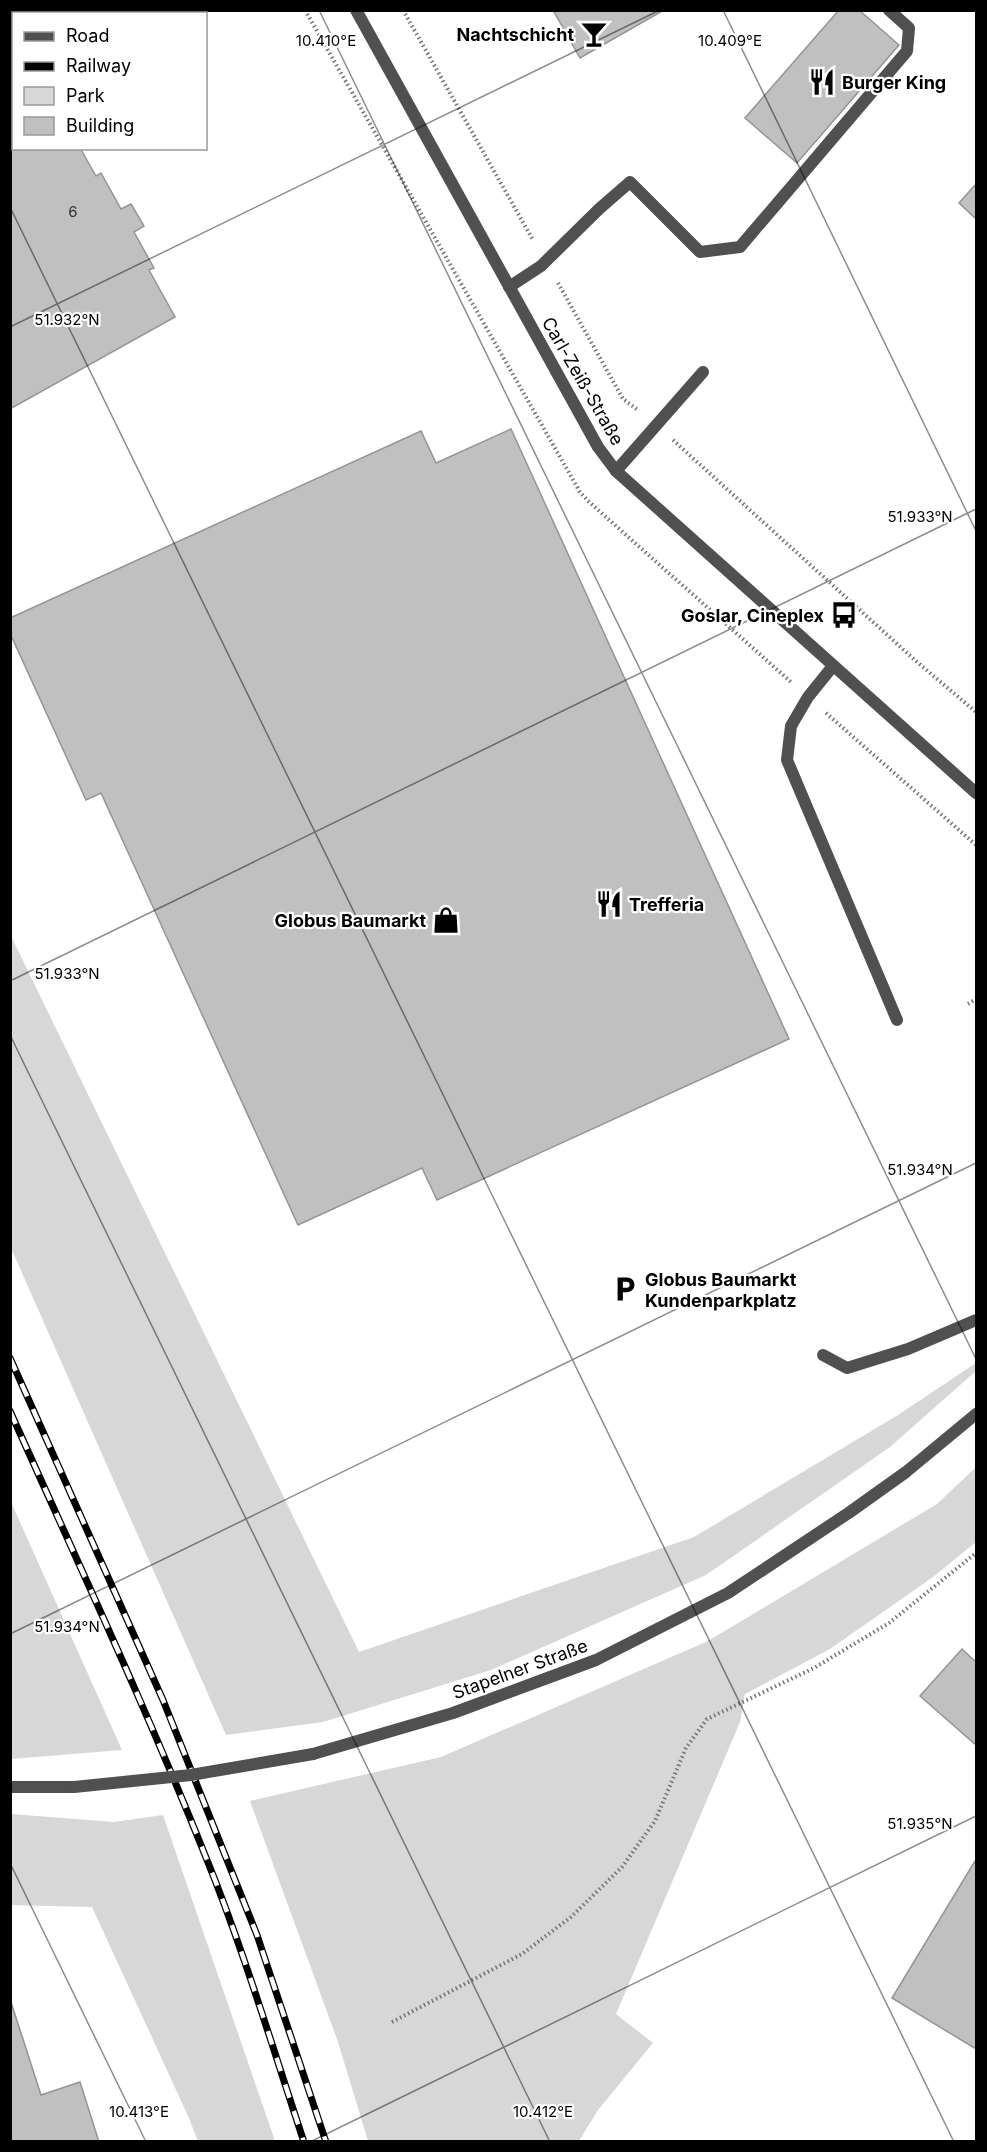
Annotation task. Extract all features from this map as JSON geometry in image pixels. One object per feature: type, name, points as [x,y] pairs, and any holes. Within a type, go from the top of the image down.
[{"type":"street","name":"Carl-Zeiß-Straße","points":[[356,10],[598,447],[616,471],[976,793]]},
{"type":"street","points":[[509,287],[541,266],[630,182],[700,252],[740,247],[907,51],[909,28],[889,10]]},
{"type":"street","points":[[616,471],[703,372]]},
{"type":"street","points":[[833,666],[808,697],[791,726],[787,760],[897,1020]]},
{"type":"street","points":[[823,1355],[847,1368],[908,1349],[976,1320]]},
{"type":"street","name":"Stapelner Straße","points":[[10,1787],[74,1787],[191,1775],[313,1754],[453,1713],[596,1660],[718,1598],[850,1512],[906,1472],[976,1414]]},
{"type":"path","points":[[968,1004],[976,999]]},
{"type":"path","points":[[392,2022],[522,1954],[571,1917],[622,1867],[655,1821],[686,1748],[707,1719],[814,1668],[889,1623],[976,1553]]},
{"type":"green space","points":[[11,936],[359,1652],[694,1537],[898,1415],[976,1363],[976,1371],[890,1447],[706,1575],[491,1670],[323,1722],[226,1735],[11,1248]]},
{"type":"green space","points":[[976,1467],[976,1542],[933,1577],[830,1649],[745,1694],[740,1722],[616,2014],[653,2043],[598,2110],[579,2141],[368,2141],[338,2042],[250,1801],[441,1757],[708,1641],[937,1504]]},
{"type":"green space","points":[[11,1502],[122,1750],[11,1759]]},
{"type":"green space","points":[[11,1814],[114,1822],[163,1815],[275,2141],[198,2141],[92,1907],[11,1905]]},
{"type":"building","points":[[10,10],[30,10],[31,12],[12,12],[12,150],[81,150],[96,176],[101,173],[121,209],[131,204],[144,226],[134,232],[154,268],[149,270],[175,317],[10,409]]},
{"type":"building","name":"Nachtschicht","points":[[553,10],[664,10],[580,58]]},
{"type":"building","name":"Burger King","points":[[839,10],[859,10],[899,45],[797,163],[745,118]]},
{"type":"building","points":[[976,184],[976,219],[959,203]]},
{"type":"building","name":"Globus Baumarkt","points":[[511,429],[789,1039],[437,1200],[422,1168],[298,1225],[101,793],[86,800],[10,633],[10,618],[421,431],[436,463]]},
{"type":"building","points":[[962,1649],[976,1662],[976,1745],[920,1696]]},
{"type":"building","points":[[976,1862],[976,2049],[892,1998]]},
{"type":"building","points":[[10,1999],[41,2095],[80,2082],[99,2142],[10,2142]]},
{"type":"railway","points":[[10,1358],[163,1700],[257,1935],[326,2142]]},
{"type":"railway","points":[[10,1411],[134,1688],[205,1855],[245,1961],[304,2142]]},
{"type":"place","name":"Nachtschicht","points":[[594,34]]},
{"type":"place","name":"Burger King","points":[[822,82]]},
{"type":"place","name":"Goslar, Cineplex","points":[[844,615]]},
{"type":"place","name":"Trefferia","points":[[609,904]]},
{"type":"place","name":"Globus Baumarkt","points":[[446,920]]},
{"type":"place","name":"Globus Baumarkt Kundenparkplatz","points":[[625,1289]]}]
